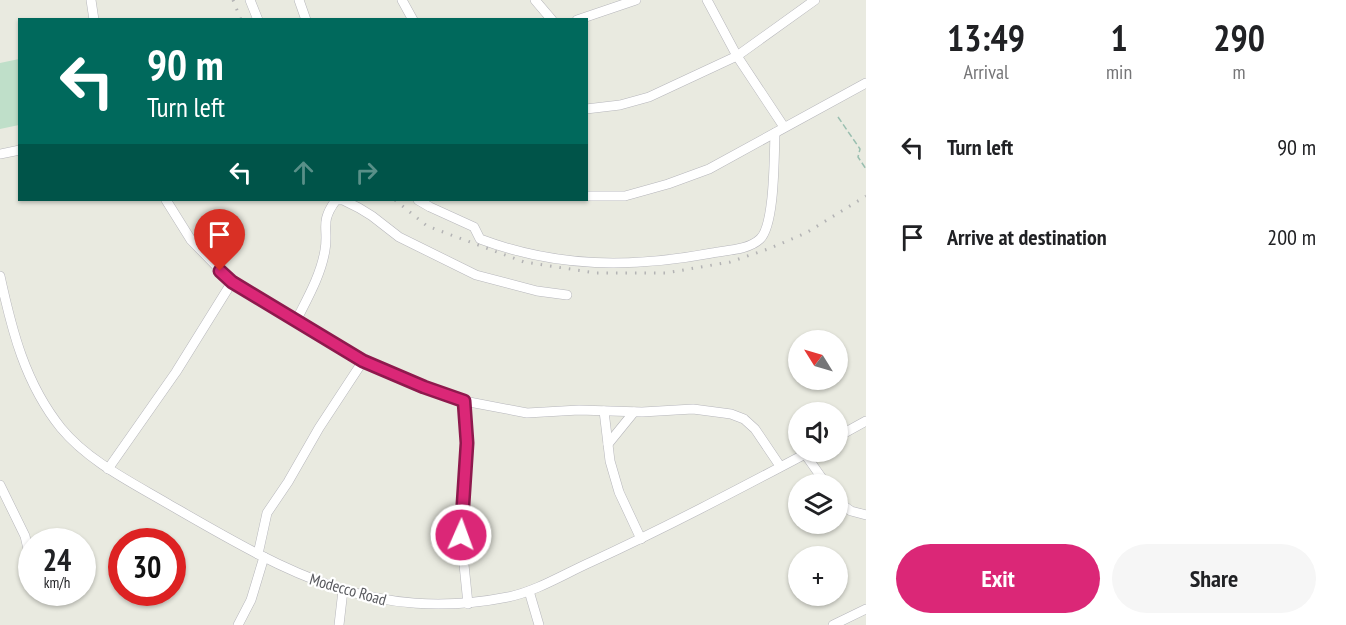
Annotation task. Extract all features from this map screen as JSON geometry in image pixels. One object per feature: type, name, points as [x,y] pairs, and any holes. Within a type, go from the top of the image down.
[{"type":"street","points":[[91,0],[94,18]]},
{"type":"street","points":[[250,0],[257,18]]},
{"type":"street","points":[[299,0],[305,18]]},
{"type":"street","points":[[402,0],[412,18]]},
{"type":"street","points":[[535,0],[550,18]]},
{"type":"street","points":[[583,18],[636,0]]},
{"type":"street","points":[[707,0],[737,56],[784,127]]},
{"type":"street","points":[[799,0],[804,9]]},
{"type":"street","points":[[588,109],[620,105],[649,97],[737,56],[815,0]]},
{"type":"street","points":[[588,196],[625,196],[710,169],[866,83]]},
{"type":"street","points":[[420,201],[474,227],[480,239],[512,251],[553,260],[618,264],[670,261],[747,247],[760,239],[766,230],[770,216],[775,133]]},
{"type":"street","points":[[0,153],[18,150]]},
{"type":"street","points":[[167,201],[191,240],[232,282],[363,361],[464,401],[527,413],[693,409],[739,416],[755,429],[780,466]]},
{"type":"street","points":[[344,201],[372,216],[399,237],[476,275],[537,291],[567,295]]},
{"type":"street","points":[[296,321],[314,283],[326,249],[324,226],[330,204]]},
{"type":"street","name":"Modecco Road","points":[[0,276],[20,356],[41,401],[74,443],[108,468],[261,556],[292,571],[343,590],[397,603],[468,604],[529,591],[641,539],[788,462]]},
{"type":"street","points":[[108,468],[176,372],[232,282]]},
{"type":"street","points":[[238,625],[251,600],[261,556],[267,513],[363,361]]},
{"type":"street","points":[[464,401],[467,443],[461,535],[468,604]]},
{"type":"street","points":[[603,411],[618,492],[641,539]]},
{"type":"street","points":[[608,444],[634,412]]},
{"type":"street","points":[[848,431],[866,422]]},
{"type":"street","points":[[0,485],[21,528]]},
{"type":"street","points":[[848,509],[866,515]]},
{"type":"street","points":[[339,625],[343,590]]},
{"type":"street","points":[[529,591],[539,625]]},
{"type":"street","points":[[833,625],[866,609]]},
{"type":"path","points":[[838,117],[860,149],[858,157],[866,168]]},
{"type":"green space","points":[[18,59],[18,125],[0,129],[0,63]]},
{"type":"railway","points":[[233,0],[240,18]]},
{"type":"railway","points":[[396,201],[427,226],[524,262],[596,273],[666,273],[730,262],[768,249],[806,233],[866,196]]},
{"type":"route","points":[[220,271],[232,282],[363,361],[464,401],[467,443],[461,535]]}]
